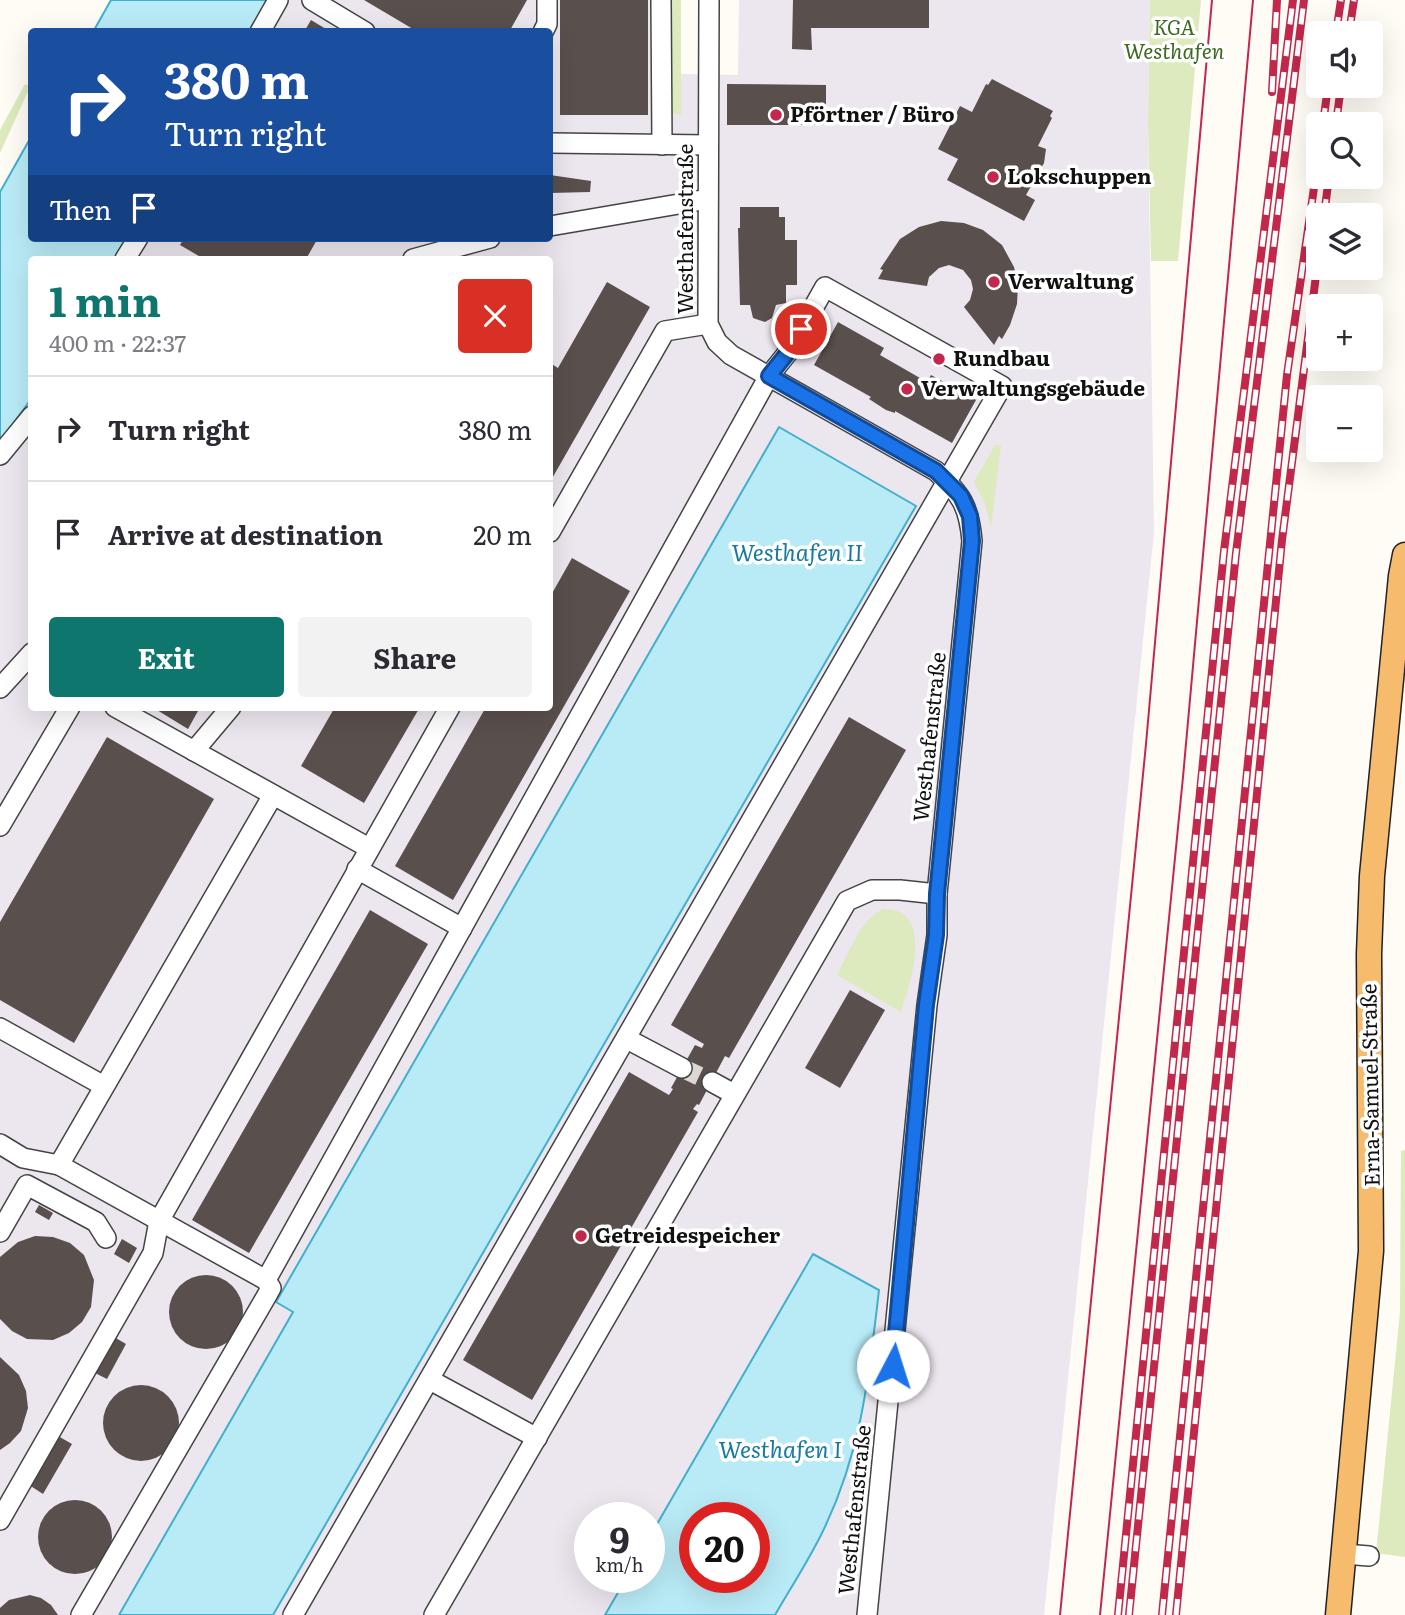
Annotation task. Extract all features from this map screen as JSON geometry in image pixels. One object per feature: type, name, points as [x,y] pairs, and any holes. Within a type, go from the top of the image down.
[{"type":"main road","name":"Erna-Samuel-Straße","points":[[1338,1615],[1371,1251],[1369,954],[1372,876],[1405,555]]},
{"type":"street","points":[[262,28],[278,0]]},
{"type":"street","points":[[312,0],[358,28]]},
{"type":"street","points":[[545,28],[547,0]]},
{"type":"street","points":[[661,0],[662,145]]},
{"type":"street","name":"Westhafenstraße","points":[[709,0],[708,324],[717,342],[731,355],[936,471],[961,496],[970,516],[972,541],[937,894],[936,935],[926,1005],[867,1615]]},
{"type":"street","points":[[553,142],[708,145]]},
{"type":"street","points":[[553,225],[708,199]]},
{"type":"street","points":[[424,256],[475,242]]},
{"type":"street","points":[[266,1280],[769,376],[789,351],[825,287],[1002,386],[293,1615]]},
{"type":"street","points":[[553,527],[665,331],[708,324]]},
{"type":"street","points":[[0,455],[28,421]]},
{"type":"street","points":[[0,688],[28,656]]},
{"type":"street","points":[[0,826],[68,711]]},
{"type":"street","points":[[122,711],[369,848]]},
{"type":"street","points":[[194,751],[228,711]]},
{"type":"street","points":[[0,1520],[153,1253],[159,1221],[448,711]]},
{"type":"street","points":[[59,1164],[272,794]]},
{"type":"street","points":[[357,869],[462,928]]},
{"type":"street","points":[[434,1615],[847,901],[872,890],[937,894]]},
{"type":"street","points":[[0,1028],[104,1086]]},
{"type":"street","points":[[627,1039],[682,1068]]},
{"type":"street","points":[[712,1082],[734,1094]]},
{"type":"street","points":[[0,1144],[23,1158],[59,1164],[266,1280],[271,1288],[81,1615]]},
{"type":"street","points":[[0,1232],[27,1185],[96,1222],[106,1238]]},
{"type":"street","points":[[430,1380],[537,1438]]},
{"type":"street","points":[[1344,1554],[1369,1556]]},
{"type":"shaded area","points":[[268,0],[681,0],[681,74],[738,75],[739,0],[1150,0],[1148,122],[1154,532],[1044,1615],[0,1615],[0,442],[28,403],[28,711],[553,711],[553,256],[118,256],[127,242],[553,242],[553,28],[251,28]]},
{"type":"green space","points":[[668,0],[681,0],[681,115],[667,111]]},
{"type":"green space","name":"KGA Westhafen","points":[[1150,0],[1201,0],[1178,261],[1151,261],[1148,122]]},
{"type":"green space","points":[[25,84],[28,86],[28,91],[0,153],[0,130]]},
{"type":"green space","points":[[995,445],[1001,445],[991,528],[985,503],[974,482]]},
{"type":"green space","points":[[883,909],[899,912],[909,921],[914,934],[915,949],[910,984],[901,1012],[837,975],[862,929]]},
{"type":"green space","points":[[1405,1150],[1405,1557],[1376,1553],[1400,1312],[1401,1151]]},
{"type":"water","points":[[111,0],[268,0],[251,28],[95,28]]},
{"type":"water","points":[[28,142],[28,242],[127,242],[118,256],[28,256],[28,403],[0,442],[0,192]]},
{"type":"water","name":"Westhafen II","points":[[779,427],[916,506],[273,1615],[119,1615],[293,1312],[276,1302]]},
{"type":"water","name":"Westhafen I","points":[[813,1254],[879,1290],[867,1385],[846,1475],[821,1535],[775,1615],[605,1615],[618,1593],[665,1593],[665,1510]]},
{"type":"building","points":[[364,0],[527,0],[511,28],[411,28]]},
{"type":"building","points":[[560,0],[648,0],[648,115],[560,115]]},
{"type":"building","points":[[793,0],[929,0],[929,28],[811,28],[812,50],[792,49]]},
{"type":"building","points":[[311,20],[324,28],[306,28]]},
{"type":"building","points":[[992,79],[1053,111],[1038,146],[1046,149],[1044,163],[1026,195],[1035,200],[1024,221],[947,180],[958,159],[938,149],[960,106],[972,112],[986,84]]},
{"type":"building","name":"Pförtner / Büro","points":[[727,84],[826,85],[826,125],[727,125]]},
{"type":"building","points":[[553,175],[591,181],[590,192],[553,193]]},
{"type":"building","points":[[740,207],[779,207],[779,217],[785,217],[785,240],[797,240],[797,285],[786,285],[786,303],[776,305],[772,318],[765,322],[753,318],[750,305],[740,305]]},
{"type":"building","name":"Verwaltung","points":[[941,221],[964,223],[983,230],[1002,245],[1014,267],[1018,285],[1017,304],[1010,325],[1002,339],[999,336],[994,345],[964,307],[970,300],[973,289],[971,280],[963,270],[949,265],[939,268],[929,277],[927,286],[878,279],[883,270],[880,269],[900,239],[919,227]]},
{"type":"building","points":[[182,242],[316,242],[308,256],[199,256],[180,245]]},
{"type":"building","points":[[607,282],[650,307],[553,477],[553,365],[558,368]]},
{"type":"building","name":"Verwaltungsgebäude","points":[[838,322],[884,348],[880,355],[927,382],[931,375],[976,400],[952,443],[895,411],[886,410],[869,399],[871,397],[814,365]]},
{"type":"building","points":[[572,558],[630,591],[453,900],[395,866],[484,711],[553,711],[553,592]]},
{"type":"building","points":[[159,711],[198,711],[188,729]]},
{"type":"building","points":[[333,711],[418,711],[364,803],[301,766]]},
{"type":"building","points":[[849,717],[906,750],[729,1058],[725,1056],[699,1105],[693,1109],[698,1112],[532,1400],[463,1360],[629,1072],[669,1095],[695,1045],[702,1048],[704,1044],[671,1025]]},
{"type":"building","points":[[107,737],[214,799],[74,1043],[0,1000],[0,922]]},
{"type":"building","points":[[370,910],[428,944],[249,1253],[192,1220]]},
{"type":"building","points":[[850,990],[885,1010],[840,1088],[805,1068]]},
{"type":"building","points":[[39,1205],[53,1213],[49,1220],[35,1212]]},
{"type":"building","points":[[35,1236],[53,1237],[70,1243],[84,1255],[94,1280],[91,1307],[82,1322],[69,1333],[53,1340],[27,1339],[12,1331],[0,1319],[0,1257],[18,1242]]},
{"type":"building","points":[[122,1239],[137,1248],[129,1263],[114,1254]]},
{"type":"building","points":[[206,1275],[220,1278],[232,1286],[240,1298],[243,1312],[240,1326],[232,1338],[220,1346],[206,1349],[192,1346],[180,1338],[172,1326],[169,1312],[172,1298],[180,1286],[192,1278]]},
{"type":"building","points":[[109,1334],[126,1344],[107,1379],[89,1370]]},
{"type":"building","points":[[0,1357],[19,1375],[26,1391],[28,1408],[21,1431],[0,1450]]},
{"type":"building","points":[[141,1385],[155,1388],[168,1396],[176,1409],[179,1423],[176,1437],[168,1450],[155,1458],[141,1461],[127,1458],[114,1450],[106,1437],[103,1423],[106,1409],[114,1396],[127,1388]]},
{"type":"building","points":[[51,1432],[72,1444],[43,1494],[23,1481]]},
{"type":"building","points":[[75,1500],[96,1506],[106,1516],[112,1537],[106,1558],[96,1568],[75,1574],[54,1568],[44,1558],[38,1537],[44,1516],[54,1506]]},
{"type":"building","points":[[30,1595],[51,1605],[58,1615],[0,1615],[0,1608],[9,1600]]},
{"type":"tunnel","points":[[682,1068],[712,1082]]},
{"type":"tram line","points":[[1060,1615],[1146,744],[1212,0]]},
{"type":"tram line","points":[[1100,1615],[1183,777],[1253,0]]},
{"type":"railway","points":[[1272,92],[1277,0]]},
{"type":"railway","points":[[1118,1615],[1224,551],[1293,0]]},
{"type":"railway","points":[[1129,1615],[1236,553],[1304,0]]},
{"type":"railway","points":[[1338,21],[1341,0]]},
{"type":"railway","points":[[1351,21],[1354,0]]},
{"type":"railway","points":[[1325,112],[1326,98]]},
{"type":"railway","points":[[1338,112],[1339,98]]},
{"type":"railway","points":[[1162,1615],[1287,375],[1314,189]]},
{"type":"railway","points":[[1326,203],[1327,189]]},
{"type":"railway","points":[[1176,1615],[1282,540],[1315,280]]},
{"type":"place","name":"Pförtner / Büro","points":[[776,115]]},
{"type":"place","name":"Lokschuppen","points":[[993,177]]},
{"type":"place","name":"Verwaltung","points":[[994,282]]},
{"type":"place","name":"Rundbau","points":[[939,359]]},
{"type":"place","name":"Verwaltungsgebäude","points":[[907,389]]},
{"type":"place","name":"Getreidespeicher","points":[[581,1236]]},
{"type":"route","points":[[801,329],[789,351],[769,376],[936,471],[961,496],[970,516],[972,541],[893,1366]]}]
